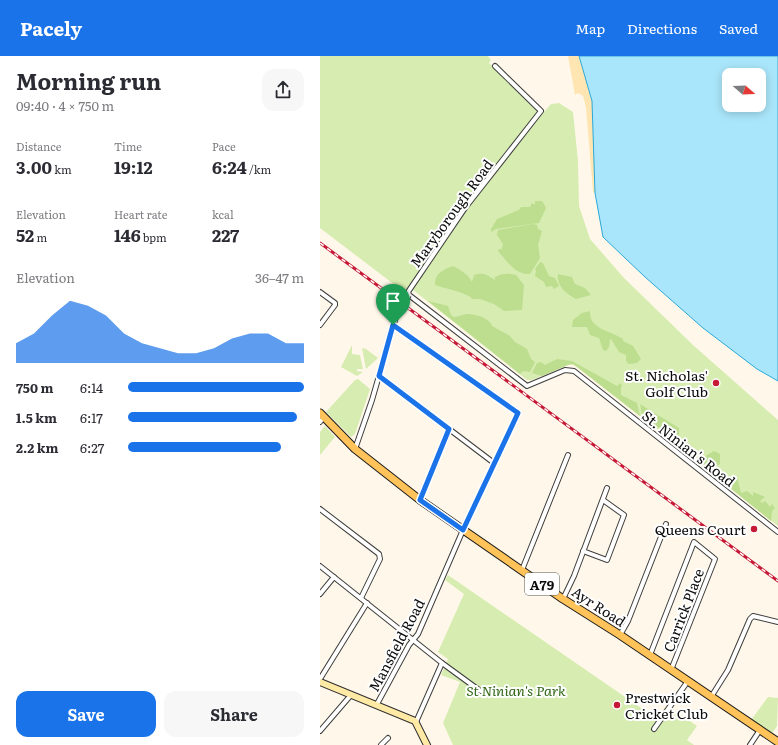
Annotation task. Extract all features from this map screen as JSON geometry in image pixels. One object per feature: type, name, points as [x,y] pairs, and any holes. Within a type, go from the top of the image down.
[{"type":"main road","name":"Ayr Road","points":[[321,417],[355,449],[420,500],[563,598],[777,740]]},
{"type":"street","name":"Maryborough Road","points":[[355,449],[379,376],[398,310],[409,295],[408,292],[465,208],[541,111],[495,66]]},
{"type":"street","points":[[320,292],[335,303],[320,325]]},
{"type":"street","name":"St. Ninian's Road","points":[[409,295],[527,386],[565,370],[574,371],[778,532]]},
{"type":"street","name":"Mansfield Road","points":[[377,704],[413,640],[418,634],[463,530],[518,413],[393,325]]},
{"type":"street","points":[[379,376],[494,463]]},
{"type":"street","points":[[420,500],[449,429]]},
{"type":"street","points":[[522,570],[568,455]]},
{"type":"street","points":[[563,598],[607,488]]},
{"type":"street","points":[[583,551],[606,560],[624,515],[603,500]]},
{"type":"street","points":[[320,509],[379,554],[380,559],[361,598]]},
{"type":"street","points":[[620,635],[628,621],[666,524]]},
{"type":"street","name":"Carrick Place","points":[[650,655],[694,542],[714,559],[671,670]]},
{"type":"street","points":[[320,566],[442,663],[479,690],[487,694]]},
{"type":"street","points":[[320,594],[334,577]]},
{"type":"street","points":[[320,679],[367,603]]},
{"type":"street","points":[[711,697],[728,670],[750,619],[753,616],[778,622]]},
{"type":"street","points":[[416,722],[442,663]]},
{"type":"street","points":[[654,729],[688,681]]},
{"type":"street","points":[[320,682],[377,704],[416,722],[427,745]]},
{"type":"street","points":[[320,731],[351,695]]},
{"type":"street","points":[[750,745],[760,730]]},
{"type":"street","points":[[381,745],[388,738]]},
{"type":"green space","points":[[320,56],[488,56],[491,60],[489,63],[543,113],[551,104],[559,103],[573,112],[578,161],[579,206],[590,239],[624,278],[693,345],[778,420],[778,526],[577,366],[570,364],[532,380],[527,380],[413,290],[408,287],[404,292],[320,228]]},
{"type":"green space","points":[[535,201],[542,201],[546,208],[539,223],[496,229],[491,232],[491,229],[497,219],[519,210],[521,207],[530,207],[532,203],[535,205]]},
{"type":"green space","points":[[533,224],[537,225],[538,229],[542,231],[538,245],[540,258],[530,274],[525,274],[512,267],[498,251],[499,249],[502,249],[503,244],[497,235],[498,230]]},
{"type":"green space","points":[[540,262],[543,263],[549,276],[555,278],[559,286],[554,289],[552,286],[546,287],[544,282],[535,276],[535,269]]},
{"type":"green space","points":[[453,266],[467,275],[472,282],[474,275],[477,274],[485,274],[495,280],[495,277],[503,274],[516,275],[524,285],[522,310],[504,311],[494,304],[480,299],[473,299],[461,293],[435,285],[438,275],[443,270]]},
{"type":"green space","points":[[558,274],[572,277],[575,284],[585,288],[591,295],[576,299],[560,286]]},
{"type":"green space","points":[[428,301],[448,306],[451,315],[454,317],[470,314],[482,317],[491,323],[492,326],[510,336],[515,342],[527,349],[531,359],[535,362],[530,372],[523,371],[520,374]]},
{"type":"green space","points":[[590,311],[593,322],[597,326],[618,336],[623,339],[623,341],[633,346],[641,359],[637,363],[629,364],[626,361],[626,355],[619,352],[611,339],[609,347],[606,351],[603,350],[599,338],[590,335],[587,327],[572,327],[573,320],[582,313]]},
{"type":"green space","points":[[352,345],[352,354],[360,355],[363,369],[357,369],[357,371],[363,372],[357,376],[341,367]]},
{"type":"green space","points":[[362,348],[366,349],[378,358],[366,369]]},
{"type":"green space","points":[[557,359],[572,361],[617,386],[620,383],[622,385],[621,395],[637,403],[640,416],[573,364],[542,376],[532,373],[537,363],[541,362],[545,365]]},
{"type":"green space","points":[[358,379],[370,389],[355,434],[351,437],[326,412],[355,380]]},
{"type":"green space","points":[[640,404],[679,428],[679,435],[672,438],[642,415]]},
{"type":"green space","points":[[325,426],[335,437],[320,455],[320,432]]},
{"type":"green space","points":[[714,451],[720,454],[720,464],[710,469],[699,460]]},
{"type":"green space","points":[[714,475],[721,478],[737,477],[741,493],[747,491],[753,496],[753,492],[765,497],[760,501],[762,503],[765,501],[770,507],[772,504],[775,508],[772,511],[771,521]]},
{"type":"green space","name":"St Ninian's Park","points":[[448,575],[657,719],[667,705],[697,726],[687,740],[694,745],[453,745],[443,723],[460,682],[441,675],[448,659],[438,652],[464,594],[445,580]]},
{"type":"green space","points":[[768,697],[778,698],[777,726],[773,732],[770,732],[751,720]]},
{"type":"sand","points":[[568,56],[579,56],[592,101],[595,193],[593,192],[586,108],[583,96],[578,93],[575,95]]},
{"type":"water","points":[[579,56],[778,56],[778,381],[757,369],[703,328],[645,277],[603,237],[595,193],[592,101]]},
{"type":"railway","points":[[320,243],[778,581]]},
{"type":"place","name":"St. Nicholas' Golf Club","points":[[716,383]]},
{"type":"place","name":"Queens Court","points":[[754,529]]},
{"type":"place","name":"Prestwick Cricket Club","points":[[617,705]]},
{"type":"route","points":[[393,325],[518,413],[463,530],[420,500],[449,429],[379,376],[393,325]]}]
